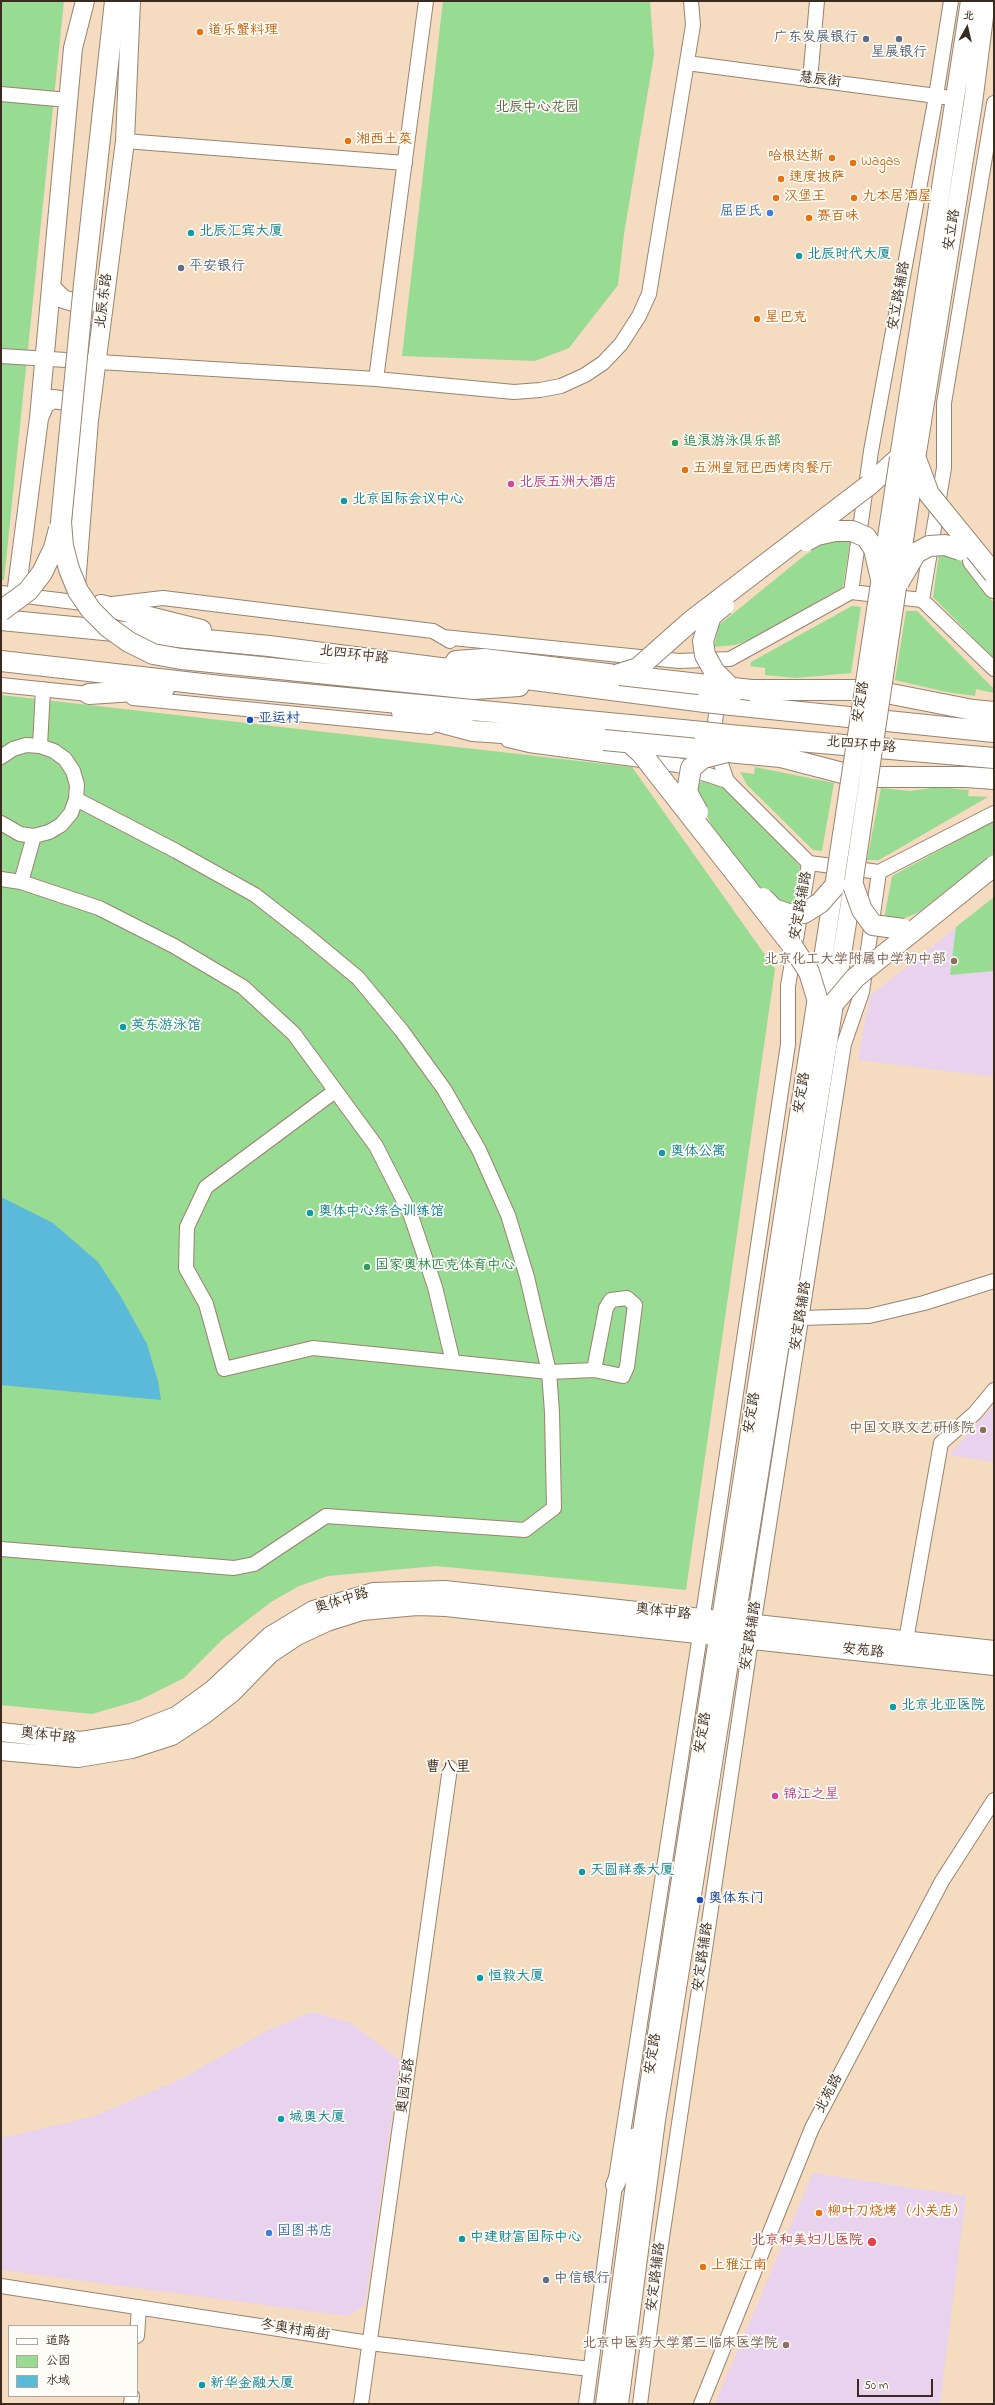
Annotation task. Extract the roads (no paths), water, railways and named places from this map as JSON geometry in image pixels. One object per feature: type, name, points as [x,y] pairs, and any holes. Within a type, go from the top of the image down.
[{"type":"highway","points":[[1,611],[28,591],[42,573],[54,548],[61,522],[84,284],[115,1]]},
{"type":"highway","points":[[616,675],[638,668],[691,621],[869,485],[908,458],[929,494],[994,574]]},
{"type":"highway","points":[[61,522],[63,546],[69,569],[78,591],[90,610],[108,627],[129,642],[153,654],[174,658],[474,689],[567,684]]},
{"type":"highway","points":[[732,696],[714,671],[705,655],[703,641],[711,616],[798,546],[817,535],[835,531],[852,531],[866,537],[874,549],[890,581],[916,553],[929,546],[945,545],[968,554],[994,588]]},
{"type":"highway","points":[[102,605],[269,646]]},
{"type":"highway","name":"北四环中路","points":[[1,620],[269,646],[422,664],[705,702],[732,696],[994,732]]},
{"type":"highway","points":[[422,664],[484,659],[616,675],[732,696],[751,690],[871,690],[973,710],[994,712]]},
{"type":"highway","points":[[1,661],[220,686],[703,732],[748,754],[781,757],[858,777],[966,777],[994,779]]},
{"type":"highway","points":[[89,694],[220,686]]},
{"type":"highway","points":[[346,697],[473,731],[629,742],[728,743]]},
{"type":"highway","points":[[629,742],[642,754],[791,944],[826,1001],[994,866]]},
{"type":"highway","points":[[728,743],[703,758],[691,768],[688,792],[694,807],[747,881],[774,909],[788,914],[804,913],[843,886],[873,924],[903,929],[994,855]]},
{"type":"highway","name":"北四环中路","points":[[728,743],[994,758]]},
{"type":"main road","points":[[9,594],[39,418],[73,48],[85,1]]},
{"type":"main road","name":"北辰东路","points":[[74,602],[89,420],[125,141],[131,1]]},
{"type":"main road","name":"安立路","points":[[914,423],[944,97],[970,1]]},
{"type":"main road","name":"安立路","points":[[908,458],[973,103],[986,1]]},
{"type":"main road","points":[[51,287],[64,299],[76,303],[89,303],[94,300],[107,284]]},
{"type":"main road","points":[[39,418],[45,404],[54,399],[80,403],[89,420]]},
{"type":"main road","name":"安定路","points":[[605,2404],[644,2118],[831,1027],[826,1001],[908,458]]},
{"type":"main road","name":"安定路","points":[[619,2404],[656,2120],[710,1780],[727,1629],[813,1024],[826,1001]]},
{"type":"main road","name":"奥体中路","points":[[1,1732],[81,1741],[132,1733],[176,1716],[212,1690],[270,1636],[313,1610],[373,1592],[445,1590],[727,1629]]},
{"type":"main road","name":"奥体中路","points":[[1,1751],[78,1758],[132,1749],[172,1736],[204,1715],[232,1693],[270,1654],[297,1636],[327,1622],[362,1611],[417,1606],[446,1607],[702,1626]]},
{"type":"main road","name":"安苑路","points":[[727,1629],[994,1666]]},
{"type":"main road","name":"安苑路","points":[[752,1632],[906,1640],[994,1650]]},
{"type":"main road","points":[[615,2185],[644,2118]]},
{"type":"street","points":[[376,379],[426,1]]},
{"type":"street","points":[[1,356],[44,360],[376,379],[514,392],[540,390],[561,386],[585,375],[603,363],[621,344],[640,316],[649,294],[693,25],[691,1]]},
{"type":"street","points":[[810,80],[817,1]]},
{"type":"street","name":"安立路辅路","points":[[851,592],[871,451],[944,97],[951,1]]},
{"type":"street","name":"慧辰街","points":[[687,63],[944,97]]},
{"type":"street","points":[[1,94],[68,100]]},
{"type":"street","points":[[922,600],[944,468],[944,403],[994,106],[973,103]]},
{"type":"street","points":[[125,141],[404,163]]},
{"type":"street","points":[[443,637],[679,661],[730,659],[851,592],[922,600],[994,669]]},
{"type":"street","points":[[9,594],[102,605],[163,598],[433,631],[484,659]]},
{"type":"street","points":[[727,782],[713,741],[718,690],[730,659]]},
{"type":"street","points":[[1,685],[473,731],[529,746],[678,765],[727,782],[809,863],[879,872],[994,812]]},
{"type":"street","points":[[40,746],[43,689]]},
{"type":"street","points":[[1,757],[19,747],[40,746],[54,750],[65,759],[73,771],[77,785],[76,799],[71,813],[61,825],[48,832],[34,836],[20,834],[1,823]]},
{"type":"street","points":[[1,1549],[234,1568],[254,1564],[326,1516],[525,1530],[554,1508],[552,1412],[549,1372],[528,1277],[508,1215],[471,1136],[444,1089],[402,1031],[358,978],[255,895],[176,850],[76,799]]},
{"type":"street","points":[[21,882],[34,836]]},
{"type":"street","name":"安定路辅路","points":[[615,2185],[702,1626],[788,1044],[788,986],[809,863]]},
{"type":"street","name":"安定路辅路","points":[[640,2404],[660,2251],[752,1632],[844,1044],[862,992],[879,872]]},
{"type":"street","points":[[1,879],[21,882],[99,908],[174,946],[243,987],[294,1034],[376,1146],[410,1213],[435,1287],[453,1362]]},
{"type":"street","points":[[335,1092],[206,1187],[187,1227],[186,1268],[206,1304],[224,1369],[313,1348],[549,1372],[594,1370],[623,1376],[627,1367],[635,1304],[627,1298],[611,1300],[606,1308],[594,1370]]},
{"type":"street","points":[[801,1318],[869,1316],[924,1303],[994,1281]]},
{"type":"street","points":[[906,1640],[942,1443],[974,1413],[994,1390]]},
{"type":"street","name":"安定路","points":[[710,1780],[735,1747]]},
{"type":"street","name":"奥园东路","points":[[361,2404],[450,1768]]},
{"type":"street","name":"北苑路","points":[[701,2404],[812,2128],[942,1881],[994,1800]]},
{"type":"street","points":[[586,2404],[615,2185]]},
{"type":"street","name":"冬奥村南街","points":[[1,2286],[370,2343],[590,2369]]},
{"type":"street","points":[[138,2325],[139,2308]]},
{"type":"water","points":[[1,1197],[53,1223],[98,1262],[121,1297],[147,1344],[158,1381],[161,1400],[1,1385]]},
{"type":"place","name":"道乐蟹料理","points":[[200,32]]},
{"type":"place","name":"广东发展银行","points":[[866,39]]},
{"type":"place","name":"星展银行","points":[[899,39]]},
{"type":"place","name":"湘西土菜","points":[[348,141]]},
{"type":"place","name":"哈根达斯","points":[[832,158]]},
{"type":"place","name":"Wagas","points":[[853,163]]},
{"type":"place","name":"速度披萨","points":[[781,179]]},
{"type":"place","name":"汉堡王","points":[[776,198]]},
{"type":"place","name":"九本居酒屋","points":[[854,198]]},
{"type":"place","name":"屈臣氏","points":[[770,213]]},
{"type":"place","name":"赛百味","points":[[809,218]]},
{"type":"place","name":"北辰汇宾大厦","points":[[191,233]]},
{"type":"place","name":"北辰时代大厦","points":[[799,256]]},
{"type":"place","name":"平安银行","points":[[181,268]]},
{"type":"place","name":"星巴克","points":[[757,319]]},
{"type":"place","name":"追浪游泳俱乐部","points":[[675,443]]},
{"type":"place","name":"五洲皇冠巴西烤肉餐厅","points":[[685,470]]},
{"type":"place","name":"北辰五洲大酒店","points":[[511,484]]},
{"type":"place","name":"北京国际会议中心","points":[[344,501]]},
{"type":"place","name":"亚运村","points":[[250,720]]},
{"type":"place","name":"北京化工大学附属中学初中部","points":[[954,961]]},
{"type":"place","name":"英东游泳馆","points":[[123,1027]]},
{"type":"place","name":"奥体公寓","points":[[662,1153]]},
{"type":"place","name":"奥体中心综合训练馆","points":[[310,1213]]},
{"type":"place","name":"国家奥林匹克体育中心","points":[[367,1267]]},
{"type":"place","name":"中国文联文艺研修院","points":[[983,1430]]},
{"type":"place","name":"北京北亚医院","points":[[893,1707]]},
{"type":"place","name":"锦江之星","points":[[775,1796]]},
{"type":"place","name":"天圆祥泰大厦","points":[[582,1872]]},
{"type":"place","name":"奥体东门","points":[[700,1900]]},
{"type":"place","name":"恒毅大厦","points":[[480,1978]]},
{"type":"place","name":"城奥大厦","points":[[281,2119]]},
{"type":"place","name":"柳叶刀烧烤（小关店）","points":[[819,2213]]},
{"type":"place","name":"国图书店","points":[[269,2233]]},
{"type":"place","name":"中建财富国际中心","points":[[462,2239]]},
{"type":"place","name":"北京和美妇儿医院","points":[[872,2242]]},
{"type":"place","name":"上雅江南","points":[[703,2267]]},
{"type":"place","name":"中信银行","points":[[546,2280]]},
{"type":"place","name":"北京中医药大学第三临床医学院","points":[[786,2345]]},
{"type":"place","name":"新华金融大厦","points":[[202,2385]]},
{"type":"district","name":"曹八里","points":[[448,1769]]},
{"type":"park label","name":"北辰中心花园","points":[[537,109]]}]
